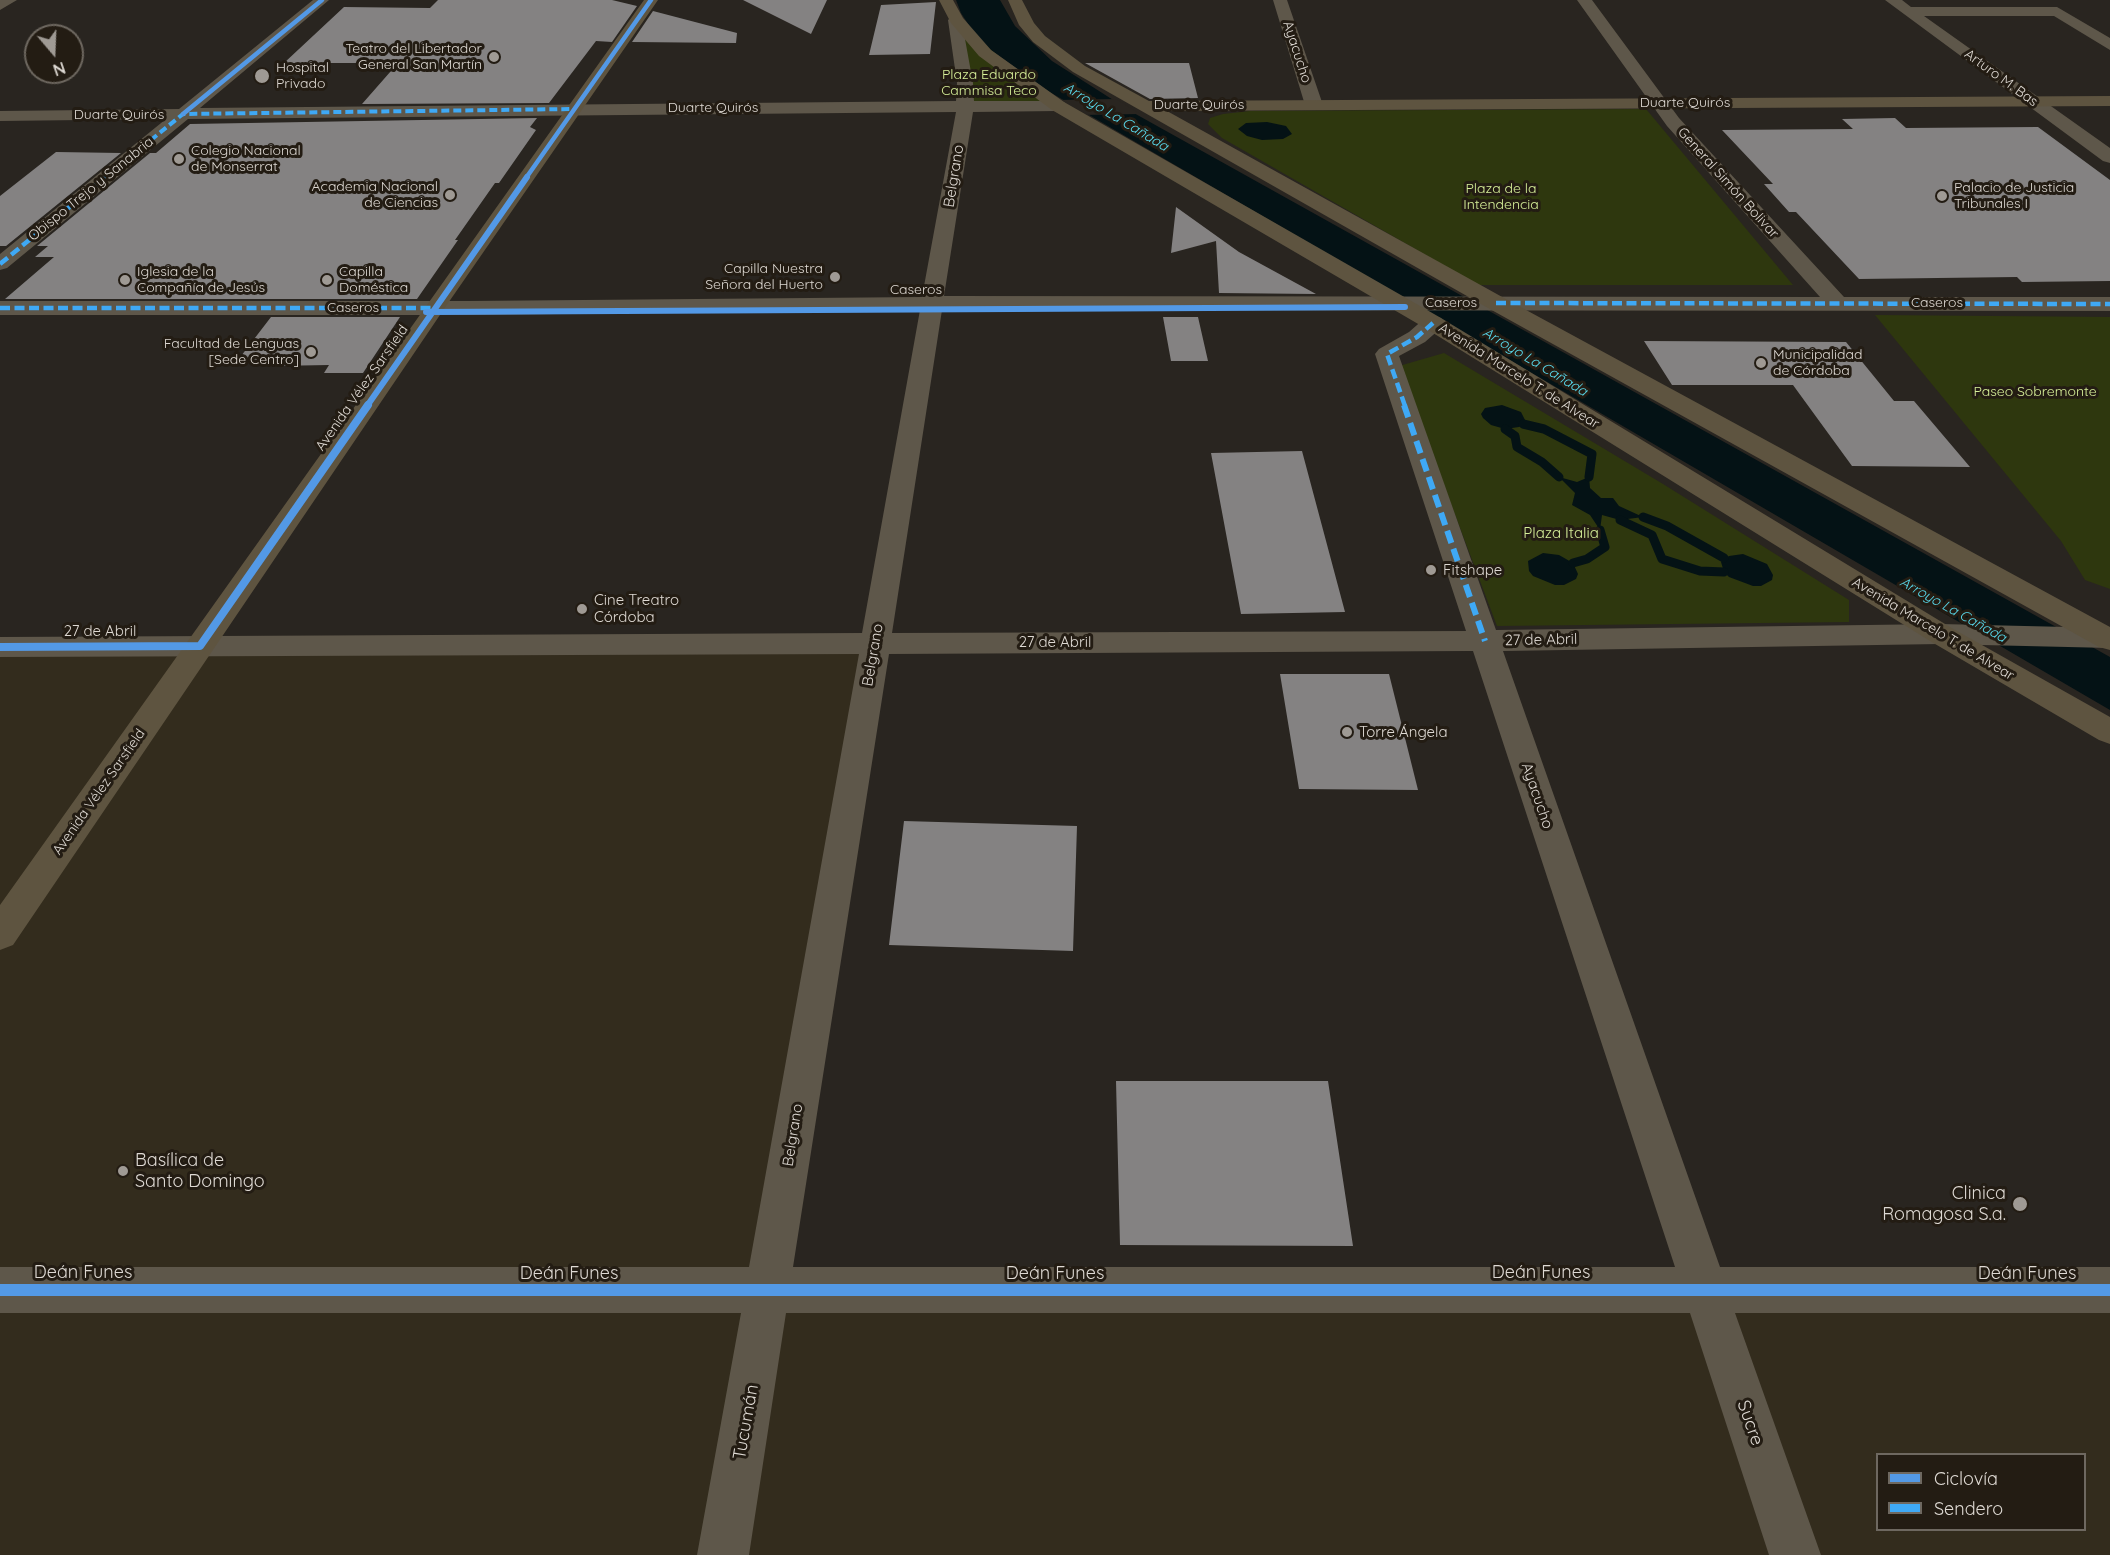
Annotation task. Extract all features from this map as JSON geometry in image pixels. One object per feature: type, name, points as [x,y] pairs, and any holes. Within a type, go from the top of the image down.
[{"type":"main road","name":"Avenida Vélez Sarsfield","points":[[0,934],[434,308],[651,0]]},
{"type":"main road","name":"Avenida Marcelo T. de Alvear","points":[[946,0],[956,20],[985,53],[1058,106],[1433,323],[1940,634],[2110,732]]},
{"type":"main road","points":[[1015,0],[1028,25],[1052,51],[1079,69],[1496,303],[2109,639]]},
{"type":"main road","name":"Duarte Quirós","points":[[1113,106],[2110,101]]},
{"type":"main road","points":[[1217,145],[1203,131],[1199,122],[1201,115],[1207,111],[1225,105]]},
{"type":"main road","name":"Duarte Quirós","points":[[1058,106],[1091,106]]},
{"type":"street","points":[[0,6],[10,0]]},
{"type":"street","name":"Obispo Trejo y Sanabria","points":[[0,264],[322,0]]},
{"type":"street","name":"Ayacucho","points":[[1280,0],[1314,105]]},
{"type":"street","name":"General Simón Bolivar","points":[[1584,0],[1650,103],[1673,122],[1837,303]]},
{"type":"street","name":"Arturo M. Bas","points":[[1892,0],[2110,157]]},
{"type":"street","points":[[1908,11],[2057,12],[2110,45]]},
{"type":"street","name":"Belgrano","points":[[768,1290],[965,106],[965,82],[956,20]]},
{"type":"street","name":"Duarte Quirós","points":[[0,116],[1058,106]]},
{"type":"street","name":"Caseros","points":[[0,308],[434,308],[932,303],[2110,304]]},
{"type":"street","name":"Ayacucho","points":[[1433,323],[1417,338],[1388,354],[1705,1290]]},
{"type":"street","name":"27 de Abril","points":[[0,646],[1485,641],[1940,634],[2109,639]]},
{"type":"street","name":"Deán Funes","points":[[0,1290],[2110,1290]]},
{"type":"street","name":"Tucumán","points":[[723,1555],[768,1290]]},
{"type":"street","name":"Sucre","points":[[1705,1290],[1795,1555]]},
{"type":"shaded area","points":[[876,643],[768,1290],[2110,1290],[2110,1555],[0,1555],[0,647]]},
{"type":"green space","name":"Plaza Eduardo Cammisa Teco","points":[[956,20],[1058,106],[965,107]]},
{"type":"green space","name":"Plaza de la Intendencia","points":[[1646,109],[1793,285],[1478,285],[1222,138],[1208,124],[1210,118],[1250,111]]},
{"type":"green space","name":"Paseo Sobremonte","points":[[1875,315],[2110,317],[2110,589],[2085,580],[2061,541]]},
{"type":"green space","name":"Plaza Italia","points":[[1444,353],[1663,484],[1849,600],[1849,622],[1497,626],[1399,366]]},
{"type":"water","name":"Arroyo La Cañada","points":[[956,0],[1000,0],[1015,26],[1052,61],[1132,112],[2110,657],[2110,710],[1048,91],[991,50],[974,33],[961,13]]},
{"type":"water","points":[[1267,122],[1286,126],[1292,134],[1283,139],[1262,140],[1247,136],[1238,129],[1246,123]]},
{"type":"water","points":[[1502,405],[1521,412],[1525,420],[1523,424],[1519,427],[1505,429],[1491,425],[1483,418],[1481,414],[1485,408]]},
{"type":"water","points":[[1559,477],[1577,482],[1589,477],[1590,488],[1601,498],[1613,498],[1619,506],[1643,517],[1620,520],[1602,515],[1600,530],[1590,515],[1572,505],[1575,493]]},
{"type":"water","points":[[1543,553],[1559,555],[1573,563],[1578,574],[1576,579],[1564,585],[1555,585],[1533,576],[1529,571],[1528,561]]},
{"type":"water","points":[[1743,554],[1767,564],[1773,575],[1772,580],[1761,586],[1753,586],[1729,577],[1724,572],[1721,562],[1729,556]]},
{"type":"pier","points":[[1116,99],[1140,114],[1082,115],[1056,100]]},
{"type":"building","points":[[438,0],[612,0],[637,6],[612,42],[596,41],[549,103],[362,104],[398,63],[284,63],[344,7],[430,8]]},
{"type":"building","points":[[743,0],[827,0],[811,34]]},
{"type":"building","points":[[936,2],[930,54],[869,55],[881,5]]},
{"type":"building","points":[[653,11],[737,33],[736,43],[632,42]]},
{"type":"building","points":[[1085,63],[1189,63],[1198,98],[1150,99]]},
{"type":"building","points":[[537,118],[530,127],[536,130],[499,183],[495,183],[417,299],[5,299],[54,257],[35,257],[48,246],[37,246],[150,153],[156,153],[190,124]]},
{"type":"building","points":[[1895,118],[1906,128],[2038,127],[2110,180],[2110,281],[2022,282],[2017,277],[1859,279],[1796,212],[1789,212],[1764,184],[1773,184],[1722,130],[1853,129],[1842,119]]},
{"type":"building","points":[[56,152],[121,153],[6,246],[0,246],[0,196]]},
{"type":"building","points":[[1176,207],[1239,252],[1316,294],[1219,293],[1216,241],[1171,253]]},
{"type":"building","name":"Facultad de Lenguas [Sede Centro]","points":[[271,317],[400,317],[363,373],[324,373],[329,365],[273,366],[278,359],[238,360]]},
{"type":"building","points":[[1163,317],[1198,317],[1208,361],[1171,361]]},
{"type":"building","points":[[1644,341],[1846,342],[1894,401],[1914,401],[1970,467],[1852,466],[1793,385],[1672,385]]},
{"type":"building","points":[[1302,451],[1345,612],[1241,614],[1211,453]]},
{"type":"building","name":"Torre Ángela","points":[[1280,674],[1389,674],[1418,790],[1299,789]]},
{"type":"building","points":[[904,821],[1077,826],[1073,951],[889,945]]},
{"type":"building","points":[[1116,1081],[1328,1081],[1353,1246],[1120,1245]]},
{"type":"waterway","points":[[1523,424],[1544,429],[1592,454],[1589,477]]},
{"type":"waterway","points":[[1505,429],[1515,436],[1517,447],[1542,462],[1559,477]]},
{"type":"waterway","points":[[1643,517],[1667,526],[1724,558]]},
{"type":"waterway","points":[[1620,520],[1652,535],[1662,559],[1700,571],[1724,572]]},
{"type":"waterway","points":[[1573,563],[1587,559],[1605,547],[1600,530]]},
{"type":"marked path","points":[[0,264],[183,114],[574,109]]},
{"type":"marked path","points":[[1496,303],[2110,304]]},
{"type":"marked path","points":[[0,308],[431,308]]},
{"type":"marked path","points":[[1433,323],[1417,337],[1387,354],[1485,641]]},
{"type":"cycle path","points":[[183,114],[322,0]]},
{"type":"cycle path","points":[[0,647],[200,646],[651,0]]},
{"type":"cycle path","points":[[426,312],[1405,307]]},
{"type":"cycle path","points":[[0,1290],[2110,1290]]},
{"type":"place","name":"Teatro del Libertador General San Martín","points":[[494,57]]},
{"type":"place","name":"Hospital Privado","points":[[262,76]]},
{"type":"place","name":"Colegio Nacional de Monserrat","points":[[179,159]]},
{"type":"place","name":"Academia Nacional de Ciencias","points":[[450,195]]},
{"type":"place","name":"Palacio de Justicia Tribunales I","points":[[1942,196]]},
{"type":"place","name":"Capilla Nuestra Señora del Huerto","points":[[835,277]]},
{"type":"place","name":"Iglesia de la Compañía de Jesús","points":[[125,280]]},
{"type":"place","name":"Capilla Doméstica","points":[[327,280]]},
{"type":"place","name":"Facultad de Lenguas [Sede Centro]","points":[[311,352]]},
{"type":"place","name":"Municipalidad de Córdoba","points":[[1761,363]]},
{"type":"place","name":"Fitshape","points":[[1431,570]]},
{"type":"place","name":"Cine Treatro Córdoba","points":[[582,609]]},
{"type":"place","name":"Torre Ángela","points":[[1347,732]]},
{"type":"place","name":"Basílica de Santo Domingo","points":[[123,1171]]},
{"type":"place","name":"Clinica Romagosa S.a.","points":[[2020,1204]]}]
